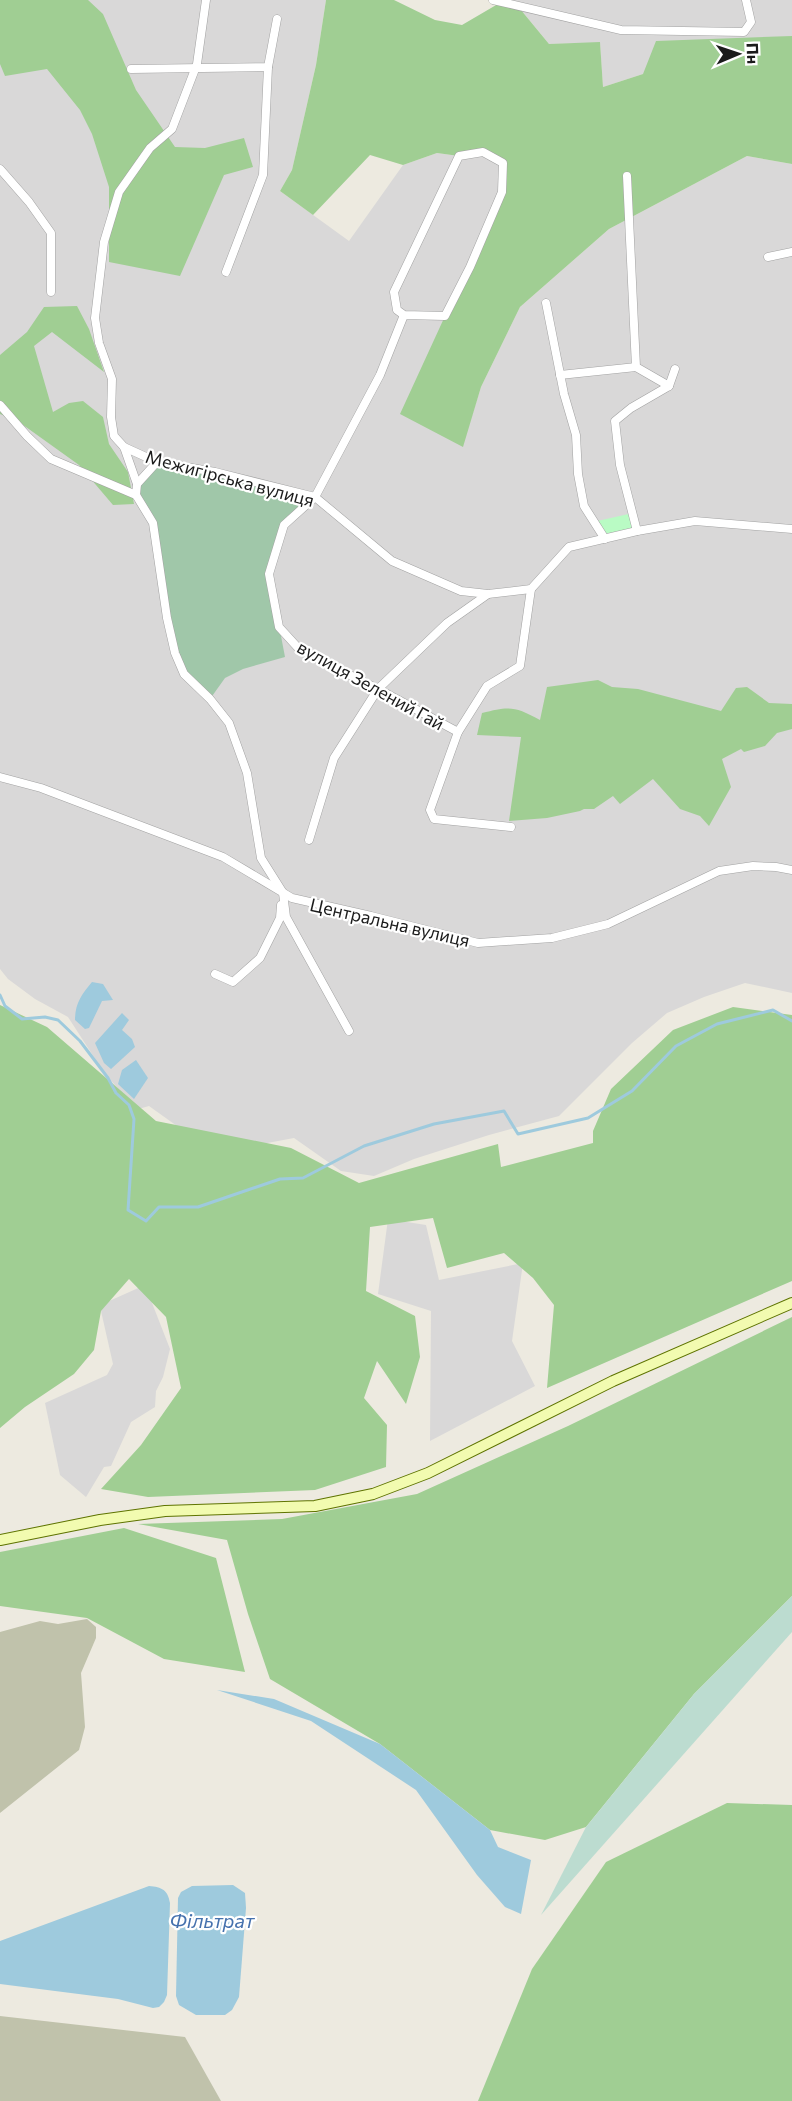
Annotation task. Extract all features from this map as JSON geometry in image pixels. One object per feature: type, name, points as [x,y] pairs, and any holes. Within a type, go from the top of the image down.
[{"type":"main road","points":[[0,1540],[100,1520],[155,1513],[315,1506],[373,1494],[428,1473],[613,1381],[792,1303]]},
{"type":"street","points":[[136,495],[137,484],[124,447],[114,436],[111,417],[112,378],[96,329],[95,318],[104,242],[119,192],[150,148],[172,129],[195,69],[206,0]]},
{"type":"street","points":[[493,0],[621,30],[744,32],[752,22],[746,0]]},
{"type":"street","points":[[226,272],[263,175],[268,67],[277,19]]},
{"type":"street","points":[[131,69],[268,67]]},
{"type":"street","points":[[483,152],[503,163],[502,192],[470,267],[444,316],[404,315],[397,310],[394,292],[459,156],[483,152]]},
{"type":"street","points":[[0,169],[51,233],[51,292]]},
{"type":"street","points":[[627,176],[636,367]]},
{"type":"street","points":[[768,257],[792,252]]},
{"type":"street","points":[[546,303],[560,375],[576,435],[578,474],[584,506],[605,540]]},
{"type":"street","name":"вулиця Зелений Гай","points":[[404,315],[380,375],[315,496],[284,525],[269,574],[279,627],[300,650],[458,732]]},
{"type":"street","points":[[560,375],[636,367],[669,386]]},
{"type":"street","points":[[637,531],[620,465],[615,421],[631,408],[669,386],[675,369]]},
{"type":"street","points":[[0,405],[51,459],[136,495],[153,523],[167,618],[175,653],[184,674],[210,699],[229,723],[247,773],[261,858],[283,894],[286,917],[349,1031]]},
{"type":"street","name":"Межигірська вулиця","points":[[124,447],[157,462],[215,472],[315,496],[392,561],[461,591],[488,594],[531,589]]},
{"type":"street","points":[[137,484],[157,462]]},
{"type":"street","points":[[512,827],[434,819],[430,810],[458,732],[487,686],[520,666],[531,589],[569,547],[695,520],[792,529]]},
{"type":"street","points":[[309,840],[334,758],[378,689],[447,623],[488,594]]},
{"type":"street","name":"Центральна вулиця","points":[[0,777],[41,788],[223,857],[292,898],[478,943],[552,938],[608,924],[719,871],[753,866],[792,870]]},
{"type":"street","points":[[215,974],[233,981],[260,958],[280,918],[283,894]]},
{"type":"shaded area","points":[[0,0],[326,0],[316,65],[292,170],[280,191],[349,241],[403,165],[437,153],[459,156],[483,152],[503,163],[462,447],[481,387],[520,307],[609,229],[747,156],[792,164],[792,993],[745,983],[667,1013],[632,1043],[559,1116],[414,1159],[374,1176],[341,1171],[294,1138],[231,1150],[184,1131],[149,1106],[135,1110],[101,1068],[68,1017],[35,999],[8,979],[0,969]]},
{"type":"shaded area","points":[[493,0],[792,0],[792,36],[643,74],[603,87],[600,43],[549,44],[516,4]]},
{"type":"shaded area","points":[[388,1219],[426,1225],[439,1280],[523,1263],[512,1341],[535,1386],[430,1441],[431,1311],[378,1294]]},
{"type":"shaded area","points":[[145,1285],[170,1349],[163,1377],[156,1391],[155,1407],[131,1422],[111,1466],[104,1467],[86,1497],[60,1475],[45,1403],[107,1375],[113,1364],[101,1311],[107,1302]]},
{"type":"shaded area","points":[[792,1596],[792,1632],[541,1915],[586,1827],[694,1694]]},
{"type":"shaded area","points":[[87,1619],[96,1627],[96,1638],[81,1673],[85,1727],[79,1750],[0,1813],[0,1632],[40,1621],[58,1624]]},
{"type":"shaded area","points":[[0,2016],[185,2037],[221,2101],[0,2101]]},
{"type":"green space","points":[[0,0],[88,0],[103,14],[136,90],[175,147],[205,148],[244,138],[253,167],[224,175],[180,276],[109,262],[109,187],[92,134],[80,110],[47,69],[5,76],[0,64]]},
{"type":"green space","points":[[326,0],[394,0],[435,20],[462,25],[503,1],[516,4],[549,44],[600,42],[603,87],[643,74],[656,41],[792,36],[792,164],[747,156],[609,229],[520,307],[481,387],[463,447],[400,414],[502,192],[503,163],[483,152],[459,156],[437,153],[403,165],[370,155],[313,215],[280,191],[292,170],[316,65]]},
{"type":"green space","points":[[77,306],[89,329],[104,372],[52,332],[34,346],[53,412],[69,403],[83,401],[103,417],[109,444],[128,472],[134,504],[113,505],[79,465],[19,422],[0,414],[0,355],[27,332],[44,307]]},
{"type":"green space","points":[[157,462],[315,497],[284,525],[269,573],[285,657],[243,669],[225,678],[210,699],[184,674],[175,653],[153,523],[141,502],[137,484]]},
{"type":"green space","points":[[633,513],[637,531],[605,539],[593,522]]},
{"type":"green space","points":[[598,680],[612,687],[638,689],[721,711],[736,688],[747,687],[769,703],[792,704],[792,729],[777,733],[765,746],[744,752],[741,749],[722,759],[731,787],[709,826],[700,816],[680,809],[653,779],[620,804],[613,796],[594,809],[584,809],[547,818],[509,821],[521,737],[477,735],[482,713],[512,709],[540,720],[547,687]]},
{"type":"green space","points":[[0,1005],[47,1027],[156,1121],[291,1148],[359,1183],[498,1144],[501,1167],[593,1143],[593,1131],[611,1089],[673,1030],[733,1007],[792,1015],[792,1281],[547,1388],[554,1305],[533,1278],[504,1253],[447,1268],[433,1218],[370,1227],[366,1291],[415,1316],[420,1357],[406,1404],[377,1361],[364,1398],[387,1425],[386,1467],[315,1490],[148,1497],[101,1489],[141,1445],[181,1388],[166,1317],[129,1279],[101,1311],[94,1350],[74,1374],[25,1407],[0,1428]]},
{"type":"green space","points":[[792,1317],[792,1596],[694,1694],[586,1827],[545,1840],[490,1830],[380,1744],[270,1679],[248,1614],[227,1540],[138,1524],[282,1519],[417,1494],[568,1426]]},
{"type":"green space","points":[[124,1528],[216,1558],[245,1672],[164,1659],[87,1618],[0,1606],[0,1552]]},
{"type":"green space","points":[[727,1803],[792,1805],[792,2101],[478,2101],[532,1969],[606,1862]]},
{"type":"water","points":[[92,982],[103,984],[113,1000],[102,1001],[89,1028],[85,1029],[75,1020],[75,1014],[80,999]]},
{"type":"water","points":[[122,1013],[129,1020],[122,1030],[132,1039],[135,1047],[111,1069],[104,1063],[95,1043]]},
{"type":"water","points":[[136,1060],[148,1078],[134,1099],[118,1084],[122,1070]]},
{"type":"water","points":[[217,1690],[274,1699],[380,1744],[490,1830],[498,1847],[531,1860],[521,1914],[505,1907],[477,1875],[416,1790],[311,1721]]},
{"type":"water","name":"Фільтрат","points":[[233,1885],[245,1893],[246,1908],[239,1997],[232,2010],[225,2015],[196,2015],[179,2005],[176,1996],[178,1898],[181,1892],[192,1886]]},
{"type":"water","points":[[149,1886],[164,1890],[170,1903],[167,1995],[159,2007],[153,2008],[118,1999],[0,1984],[0,1941]]},
{"type":"waterway","points":[[0,995],[5,1006],[22,1019],[45,1017],[58,1020],[80,1041],[108,1078],[116,1093],[129,1105],[134,1119],[128,1210],[146,1221],[159,1207],[198,1207],[280,1179],[303,1178],[364,1146],[434,1124],[504,1111],[518,1134],[588,1118],[632,1091],[676,1046],[717,1024],[773,1010],[792,1021]]}]
